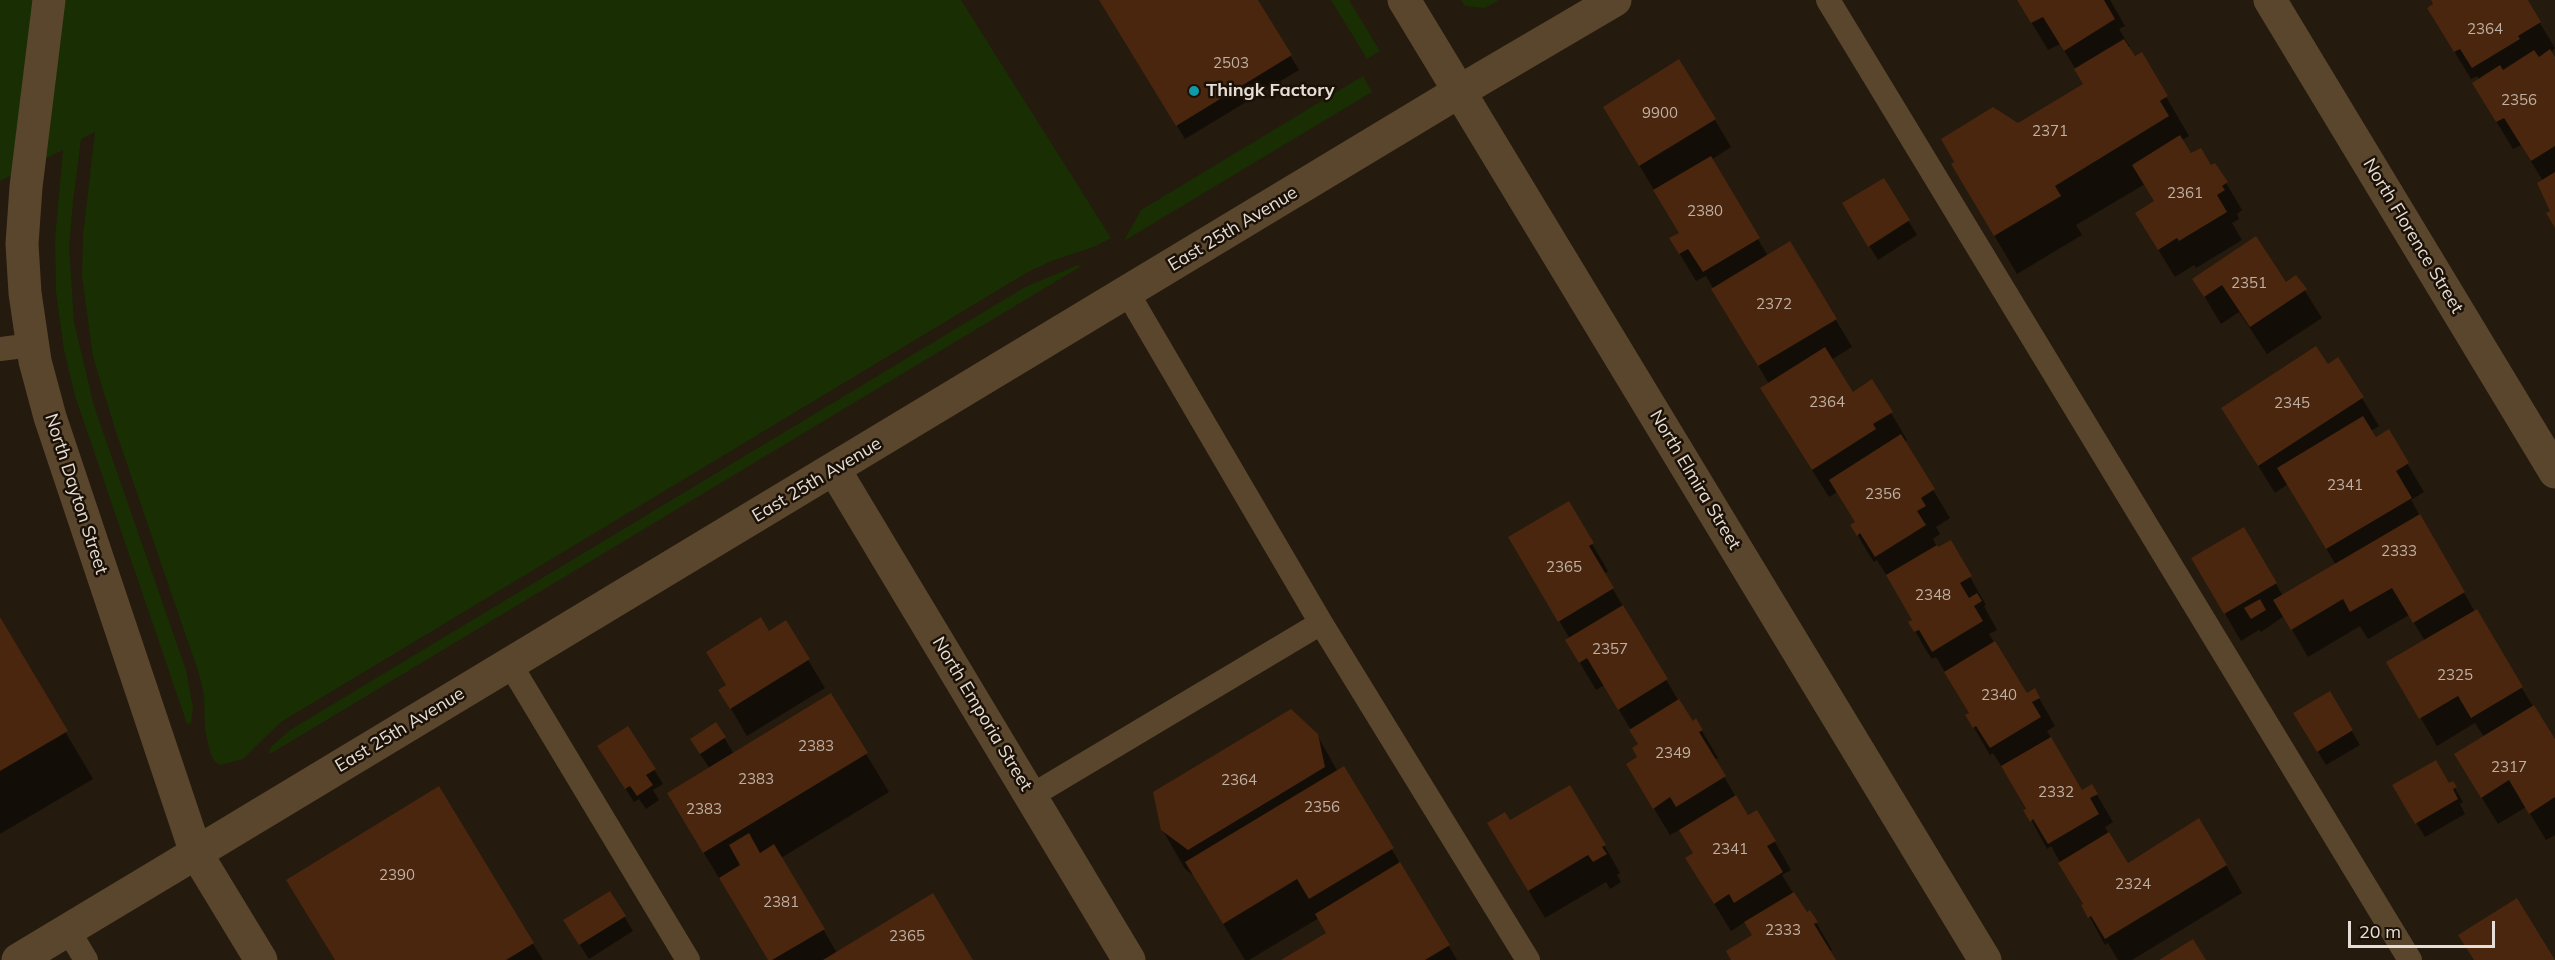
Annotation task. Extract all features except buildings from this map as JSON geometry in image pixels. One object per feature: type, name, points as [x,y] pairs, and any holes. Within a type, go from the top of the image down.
[{"type":"street","name":"North Dayton Street","points":[[49,0],[22,229],[23,272],[16,347],[50,417],[196,853],[261,960]]},
{"type":"street","name":"North Elmira Street","points":[[1404,0],[1985,960]]},
{"type":"street","name":"East 25th Avenue","points":[[18,960],[1460,91],[1615,0]]},
{"type":"street","name":"North Florence Street","points":[[2270,0],[2555,472]]},
{"type":"street","name":"North Emporia Street","points":[[834,469],[1129,960]]},
{"type":"lane","points":[[1828,0],[2410,960]]},
{"type":"lane","points":[[1127,292],[1321,623],[1528,960]]},
{"type":"lane","points":[[1031,796],[1321,623]]},
{"type":"lane","points":[[510,664],[688,960]]},
{"type":"lane","points":[[68,930],[86,960]]},
{"type":"green space","points":[[0,0],[961,0],[1111,238],[1028,272],[281,722],[243,759],[221,765],[215,762],[211,755],[205,730],[204,695],[199,674],[116,432],[93,357],[82,276],[83,235],[95,132],[81,139],[73,201],[69,247],[74,322],[94,406],[186,670],[193,707],[191,723],[187,724],[75,396],[64,350],[56,292],[55,240],[63,150],[0,181]]},
{"type":"green space","points":[[1331,0],[1349,0],[1380,51],[1367,59]]},
{"type":"green space","points":[[1461,0],[1499,0],[1485,8],[1465,6]]},
{"type":"green space","points":[[1363,76],[1372,92],[1124,241],[1141,210]]},
{"type":"green space","points":[[1078,265],[1080,267],[270,754],[272,746],[290,730],[1025,287]]},
{"type":"place","name":"Thingk Factory","points":[[1194,91]]}]
